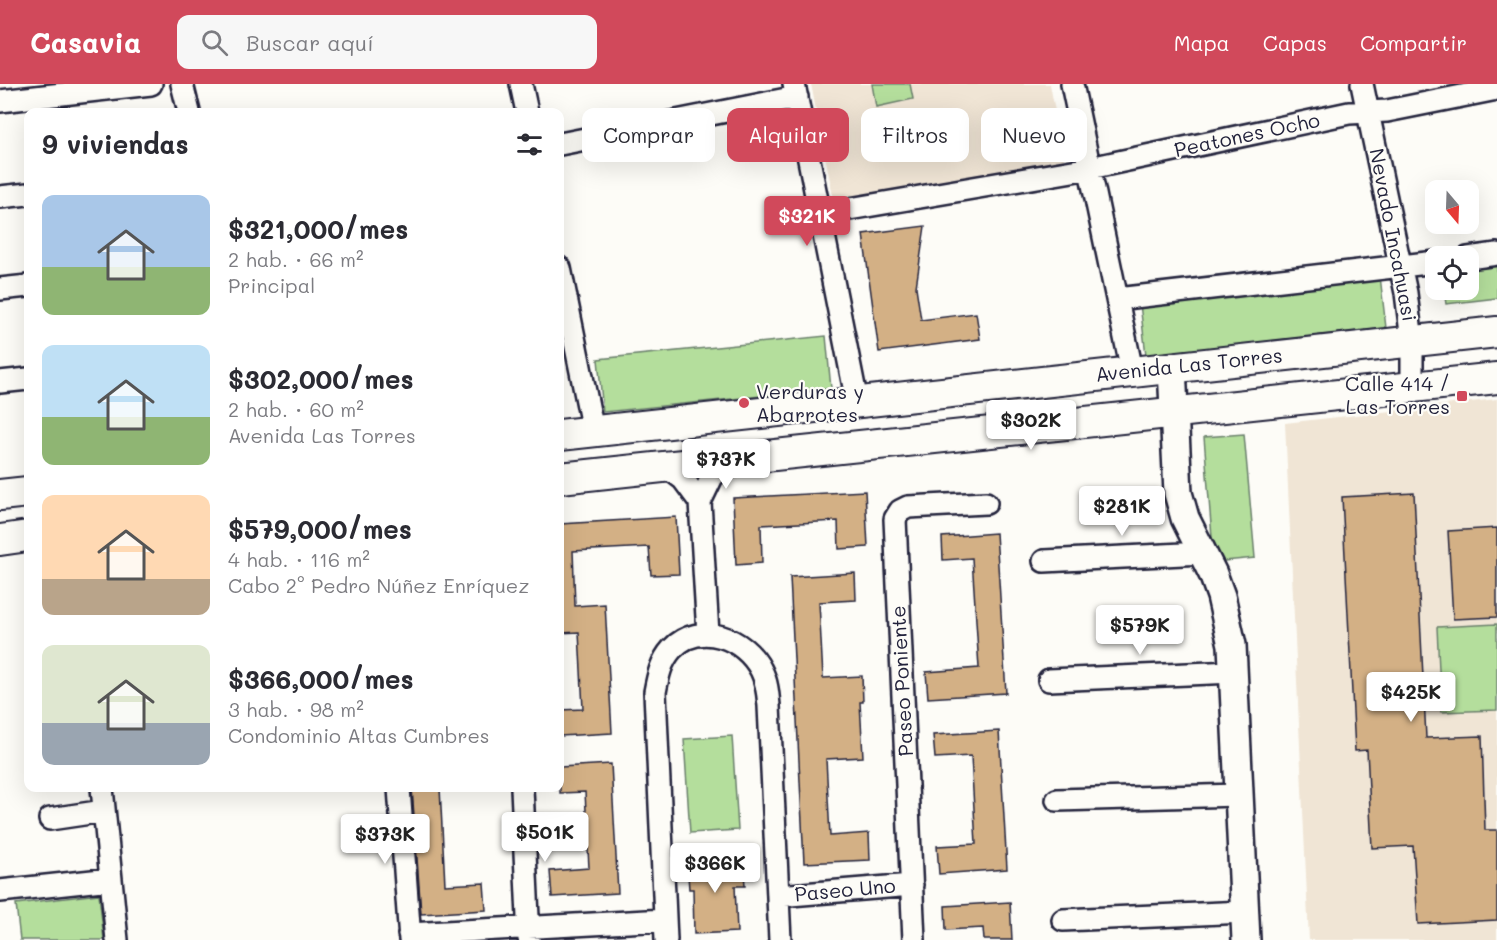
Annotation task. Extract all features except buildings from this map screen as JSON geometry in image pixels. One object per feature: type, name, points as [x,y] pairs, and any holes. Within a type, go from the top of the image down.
[{"type":"main road","name":"Avenida Las Torres","points":[[564,435],[1497,332]]},
{"type":"main road","points":[[564,478],[1497,378]]},
{"type":"main road","points":[[896,398],[904,410],[906,420],[901,440]]},
{"type":"main road","points":[[0,495],[24,492]]},
{"type":"main road","points":[[0,540],[24,537]]},
{"type":"street","points":[[0,101],[151,84]]},
{"type":"street","points":[[182,84],[188,108]]},
{"type":"street","points":[[521,84],[526,108]]},
{"type":"street","points":[[1072,84],[1132,371]]},
{"type":"street","name":"Nevado Incahuasi","points":[[1362,84],[1401,266],[1413,341],[1412,387]]},
{"type":"street","name":"Peatones Ocho","points":[[820,214],[1089,168],[1349,113],[1387,111],[1497,89]]},
{"type":"street","points":[[564,143],[795,90],[857,402]]},
{"type":"street","points":[[0,197],[24,194]]},
{"type":"street","points":[[1479,257],[1497,255]]},
{"type":"street","points":[[1117,299],[1425,263]]},
{"type":"street","points":[[0,290],[24,287]]},
{"type":"street","points":[[564,288],[593,431]]},
{"type":"street","points":[[1172,367],[1178,493],[1185,518],[1213,574],[1227,618],[1233,672],[1246,940]]},
{"type":"street","points":[[0,382],[24,379]]},
{"type":"street","points":[[708,634],[700,502],[712,477],[728,460]]},
{"type":"street","points":[[668,467],[683,479],[700,502]]},
{"type":"street","name":"Paseo Poniente","points":[[914,940],[895,519],[900,511],[908,507],[986,503]]},
{"type":"street","points":[[1044,561],[1203,553]]},
{"type":"street","points":[[399,792],[410,937],[666,930],[655,692],[662,665],[672,650],[687,639],[708,634],[730,640],[740,645],[755,661],[766,681],[770,706],[780,940]]},
{"type":"street","points":[[1049,680],[1233,672]]},
{"type":"street","points":[[102,792],[117,940]]},
{"type":"street","points":[[522,792],[529,934]]},
{"type":"street","points":[[1057,800],[1239,795]]},
{"type":"street","points":[[50,819],[104,811]]},
{"type":"street","points":[[0,891],[111,879]]},
{"type":"street","name":"Paseo Uno","points":[[778,896],[912,885]]},
{"type":"street","points":[[1063,920],[1245,912]]},
{"type":"shaded area","points":[[811,84],[1050,84],[1054,108],[981,108],[981,162],[1053,162],[834,201],[826,162],[849,162],[849,108],[816,108]]},
{"type":"shaded area","points":[[1497,399],[1497,940],[1309,940],[1285,423]]},
{"type":"green space","points":[[872,84],[910,84],[913,99],[876,107]]},
{"type":"green space","points":[[1497,263],[1497,298],[1446,304],[1445,300],[1479,300],[1479,266]]},
{"type":"green space","points":[[1380,276],[1386,328],[1146,355],[1140,304]]},
{"type":"green space","points":[[826,336],[831,389],[603,412],[598,359]]},
{"type":"green space","points":[[1244,434],[1255,558],[1214,562],[1204,437]]},
{"type":"green space","points":[[1497,624],[1497,710],[1441,712],[1437,627]]},
{"type":"green space","points":[[732,736],[738,830],[690,833],[684,739]]},
{"type":"green space","points":[[99,894],[104,940],[20,940],[16,904]]},
{"type":"place","name":"Calle 414 / Las Torres","points":[[1462,396]]},
{"type":"place","name":"Verduras y Abarrotes","points":[[744,403]]}]
